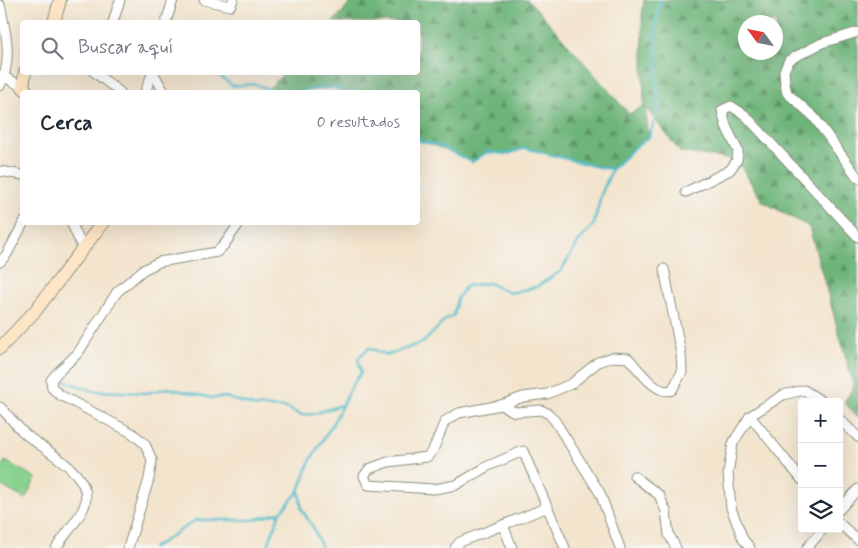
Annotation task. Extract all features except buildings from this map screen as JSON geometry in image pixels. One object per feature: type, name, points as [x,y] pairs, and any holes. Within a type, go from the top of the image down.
[{"type":"street","points":[[55,20],[60,0]]},
{"type":"street","points":[[114,20],[120,0]]},
{"type":"street","points":[[167,20],[173,0]]},
{"type":"street","points":[[204,0],[230,6],[234,0]]},
{"type":"street","points":[[0,5],[6,32],[8,56],[0,86]]},
{"type":"street","points":[[858,32],[822,43],[789,60],[784,71],[787,93],[814,117],[858,178]]},
{"type":"street","points":[[2,75],[26,90]]},
{"type":"street","points":[[25,75],[26,90]]},
{"type":"street","points":[[99,75],[118,90]]},
{"type":"street","points":[[146,90],[151,75]]},
{"type":"street","points":[[153,75],[163,90]]},
{"type":"street","points":[[686,192],[730,170],[737,160],[738,151],[726,126],[722,110],[731,106],[745,115],[858,237]]},
{"type":"street","points":[[0,171],[20,175]]},
{"type":"street","points":[[0,262],[7,254],[22,225]]},
{"type":"street","points":[[72,225],[82,249]]},
{"type":"street","points":[[0,348],[36,310],[101,225]]},
{"type":"street","points":[[128,548],[151,470],[152,460],[145,444],[132,433],[60,395],[52,388],[51,380],[78,353],[117,292],[143,270],[159,262],[218,252],[238,225]]},
{"type":"street","points":[[565,548],[523,451],[488,466],[456,486],[434,490],[368,485],[364,476],[369,469],[388,462],[427,456],[433,450],[445,422],[459,413],[501,405],[523,397],[547,394],[571,384],[598,362],[613,357],[628,358],[654,386],[662,391],[668,392],[672,390],[682,372],[681,353],[664,269]]},
{"type":"street","points":[[750,548],[743,539],[731,508],[728,473],[733,443],[750,416],[783,395],[804,390],[817,398]]},
{"type":"street","points":[[501,405],[515,412],[541,410],[549,414],[555,421],[600,493],[620,548]]},
{"type":"street","points":[[0,406],[24,433],[81,478],[85,490],[84,506],[56,548]]},
{"type":"street","points":[[750,416],[798,475]]},
{"type":"street","points":[[843,423],[858,437]]},
{"type":"street","points":[[634,476],[658,495],[666,512],[668,535],[676,548]]},
{"type":"street","points":[[843,506],[858,489]]},
{"type":"street","points":[[455,547],[460,542],[548,507]]},
{"type":"street","points":[[502,525],[512,548]]},
{"type":"street","points":[[843,527],[858,540]]},
{"type":"street","points":[[807,548],[820,533]]},
{"type":"green space","points":[[353,0],[527,0],[629,114],[644,106],[642,15],[644,0],[858,0],[858,417],[844,402],[854,387],[809,227],[762,201],[737,160],[680,152],[645,107],[649,137],[612,169],[525,148],[507,154],[487,152],[472,162],[420,141],[420,90],[339,90],[334,87],[309,90],[268,89],[282,75],[420,75],[420,20],[335,20]]},
{"type":"green space","points":[[5,461],[36,478],[25,499],[0,485],[0,470]]},
{"type":"waterway","points":[[322,548],[313,527],[302,510],[299,491],[310,461],[361,373],[358,358],[369,348],[388,355],[424,342],[445,320],[454,315],[457,299],[466,286],[489,283],[510,293],[536,287],[561,271],[579,241],[594,224],[601,195],[612,169],[649,137],[658,110],[655,26],[660,0]]},
{"type":"waterway","points":[[218,75],[233,86],[255,84],[276,90]]},
{"type":"waterway","points":[[309,90],[334,87],[339,90]]},
{"type":"waterway","points":[[420,141],[437,145],[472,162],[487,152],[507,154],[525,148],[612,169]]},
{"type":"waterway","points":[[62,380],[94,391],[147,393],[168,388],[212,398],[225,397],[253,406],[286,408],[301,415],[313,414],[342,405]]},
{"type":"waterway","points":[[153,548],[196,520],[253,520],[281,512],[298,492]]},
{"type":"waterway","points":[[267,548],[280,512]]}]
